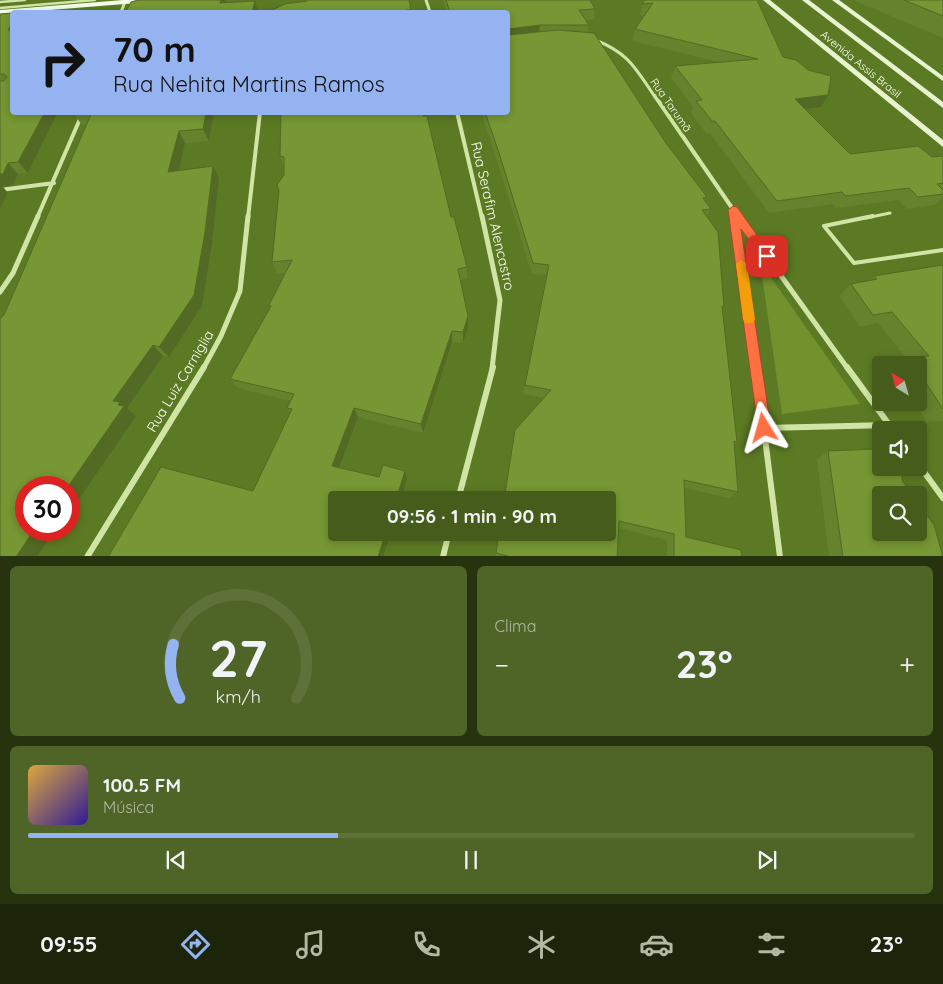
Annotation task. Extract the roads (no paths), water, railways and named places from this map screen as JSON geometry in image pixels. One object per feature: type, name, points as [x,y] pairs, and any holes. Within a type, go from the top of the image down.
[{"type":"main road","points":[[25,10],[150,0]]},
{"type":"main road","name":"Avenida Assis Brasil","points":[[766,0],[943,144]]},
{"type":"main road","name":"Avenida Assis Brasil","points":[[805,0],[943,106]]},
{"type":"main road","points":[[835,0],[943,79]]},
{"type":"street","points":[[122,10],[125,2]]},
{"type":"street","name":"Rua Tarumã","points":[[587,38],[608,45],[630,60],[733,210],[887,421]]},
{"type":"street","points":[[0,292],[13,273],[54,183],[82,115]]},
{"type":"street","name":"Rua Luiz Carniglia","points":[[87,556],[210,357],[240,290],[260,115]]},
{"type":"street","name":"Rua Serafim Alencastro","points":[[458,115],[500,300],[494,362],[460,491]]},
{"type":"street","points":[[0,190],[54,183]]},
{"type":"street","points":[[733,210],[780,556]]},
{"type":"street","points":[[764,428],[872,427]]},
{"type":"street","points":[[927,476],[943,498]]},
{"type":"street","points":[[443,556],[447,541]]},
{"type":"lane","points":[[0,2],[25,0]]},
{"type":"lane","points":[[0,8],[95,0]]},
{"type":"lane","points":[[890,214],[824,226],[854,263],[943,250]]}]
